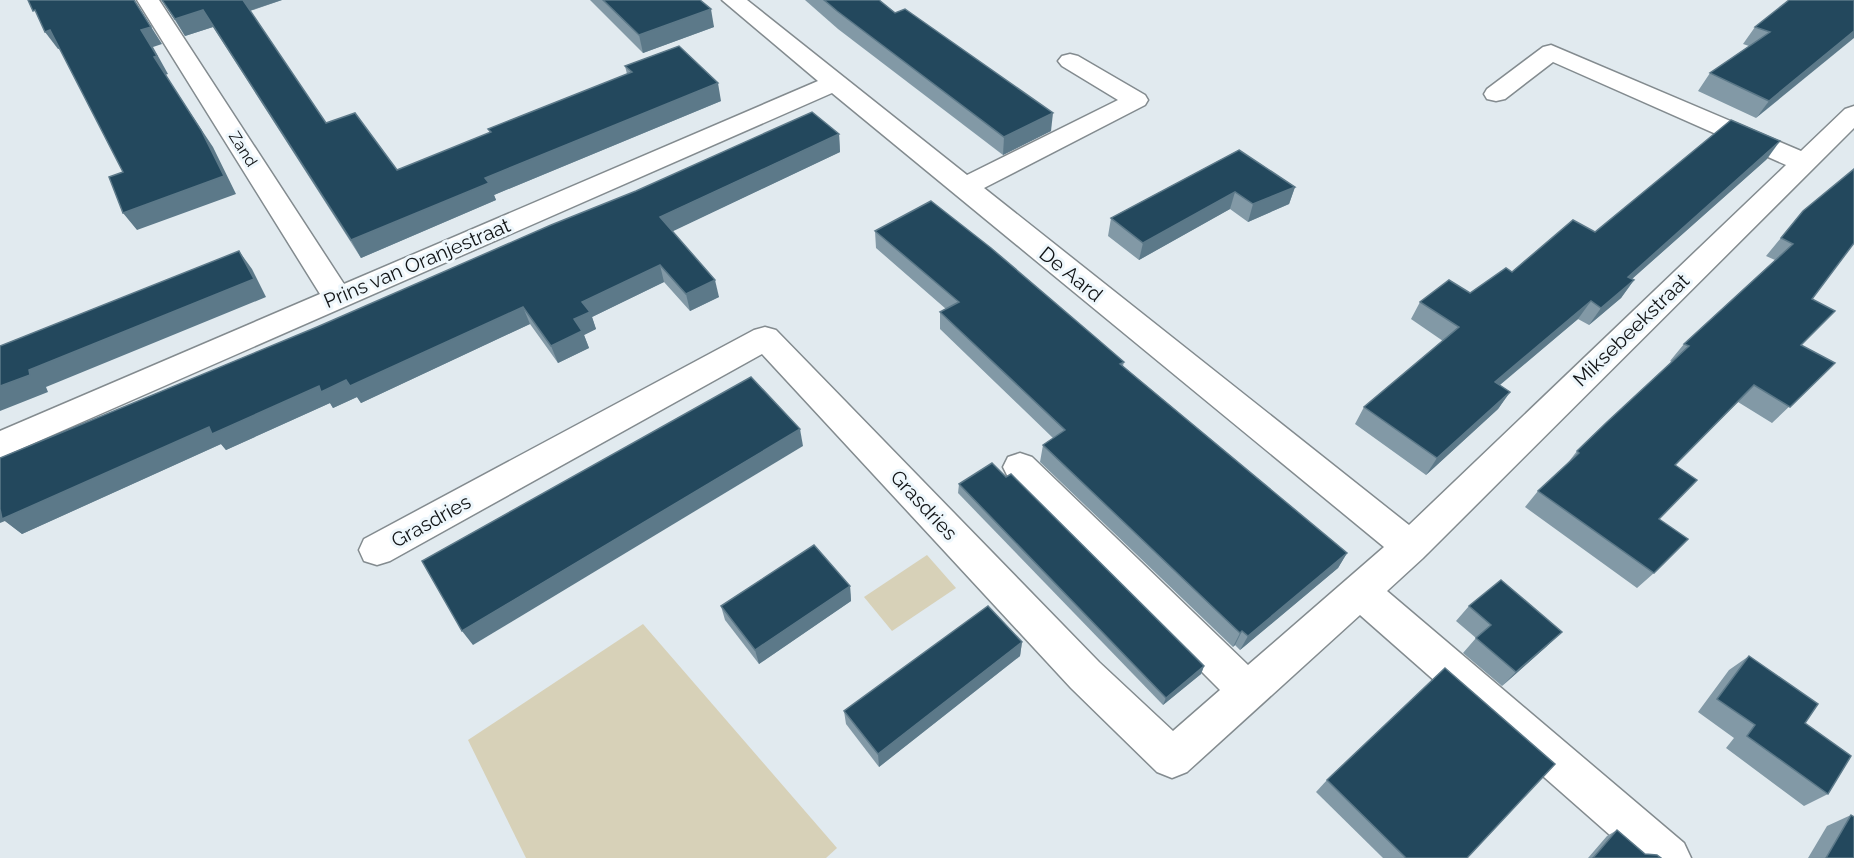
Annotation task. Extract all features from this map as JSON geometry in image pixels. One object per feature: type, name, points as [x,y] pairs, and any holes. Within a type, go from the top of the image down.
[{"type":"street","name":"Zand","points":[[148,0],[337,297]]},
{"type":"street","name":"De Aard","points":[[733,0],[1410,547]]},
{"type":"street","points":[[1496,94],[1551,52],[1803,162]]},
{"type":"street","points":[[963,188],[1136,100],[1070,61]]},
{"type":"street","name":"Prins van Oranjestraat","points":[[0,445],[835,83]]},
{"type":"street","name":"Miksebeekstraat","points":[[1410,547],[1854,114]]},
{"type":"street","name":"Grasdries","points":[[377,550],[765,338],[1085,675],[1173,758],[1410,547]]},
{"type":"street","points":[[1020,467],[1248,691]]},
{"type":"street","points":[[1360,591],[1669,858]]},
{"type":"shaded area","points":[[927,555],[956,588],[892,631],[864,597]]},
{"type":"shaded area","points":[[643,624],[837,848],[826,858],[526,858],[468,740]]},
{"type":"building","points":[[28,0],[134,0],[151,27],[141,30],[157,56],[154,57],[201,130],[224,176],[123,213],[109,177],[123,172],[50,30],[45,32]]},
{"type":"building","points":[[162,0],[243,0],[326,123],[355,113],[397,170],[491,132],[488,129],[632,72],[625,66],[679,46],[718,83],[485,178],[489,183],[351,240],[203,10],[175,19]]},
{"type":"building","points":[[603,0],[700,0],[711,9],[639,35]]},
{"type":"building","points":[[824,0],[879,0],[895,13],[905,9],[1053,113],[1004,137]]},
{"type":"building","points":[[1789,0],[1854,0],[1854,31],[1769,101],[1710,73],[1770,32],[1755,27]]},
{"type":"building","points":[[812,112],[839,134],[660,217],[715,280],[686,294],[660,265],[582,302],[590,312],[574,319],[582,331],[551,346],[523,307],[350,386],[346,380],[321,392],[319,386],[212,434],[209,427],[2,519],[0,458],[317,327],[551,225],[636,191]]},
{"type":"building","points":[[1731,120],[1780,141],[1628,277],[1634,280],[1601,308],[1591,301],[1495,382],[1510,392],[1437,458],[1364,407],[1459,327],[1420,302],[1449,280],[1470,293],[1506,268],[1512,272],[1573,220],[1595,232]]},
{"type":"building","points":[[1239,150],[1295,187],[1253,204],[1235,192],[1143,243],[1111,218]]},
{"type":"building","points":[[1854,169],[1854,243],[1812,299],[1835,311],[1801,345],[1835,363],[1790,407],[1754,385],[1675,465],[1697,480],[1659,519],[1688,539],[1654,573],[1538,491],[1579,453],[1577,451],[1607,422],[1689,346],[1684,344],[1793,244],[1781,238],[1803,211]]},
{"type":"building","points":[[931,201],[991,248],[1124,362],[1120,364],[1347,553],[1248,636],[1242,631],[1240,633],[1043,445],[1065,430],[940,312],[959,302],[875,231]]},
{"type":"building","points":[[239,251],[254,279],[29,370],[30,375],[0,386],[0,346]]},
{"type":"building","points":[[751,377],[800,429],[462,631],[422,561]]},
{"type":"building","points":[[992,463],[1006,477],[1011,474],[1204,666],[1166,698],[959,484]]},
{"type":"building","points":[[814,545],[850,586],[755,650],[721,606]]},
{"type":"building","points":[[1501,580],[1562,632],[1516,672],[1476,638],[1491,625],[1469,606]]},
{"type":"building","points":[[988,606],[1022,642],[878,754],[844,711]]},
{"type":"building","points":[[1749,656],[1818,704],[1805,723],[1851,756],[1828,794],[1747,736],[1755,725],[1717,699]]},
{"type":"building","points":[[1445,668],[1555,764],[1467,858],[1406,858],[1327,780]]},
{"type":"building","points":[[1851,815],[1854,817],[1854,858],[1826,858]]},
{"type":"building","points":[[1617,830],[1645,854],[1657,855],[1661,858],[1593,858]]}]
